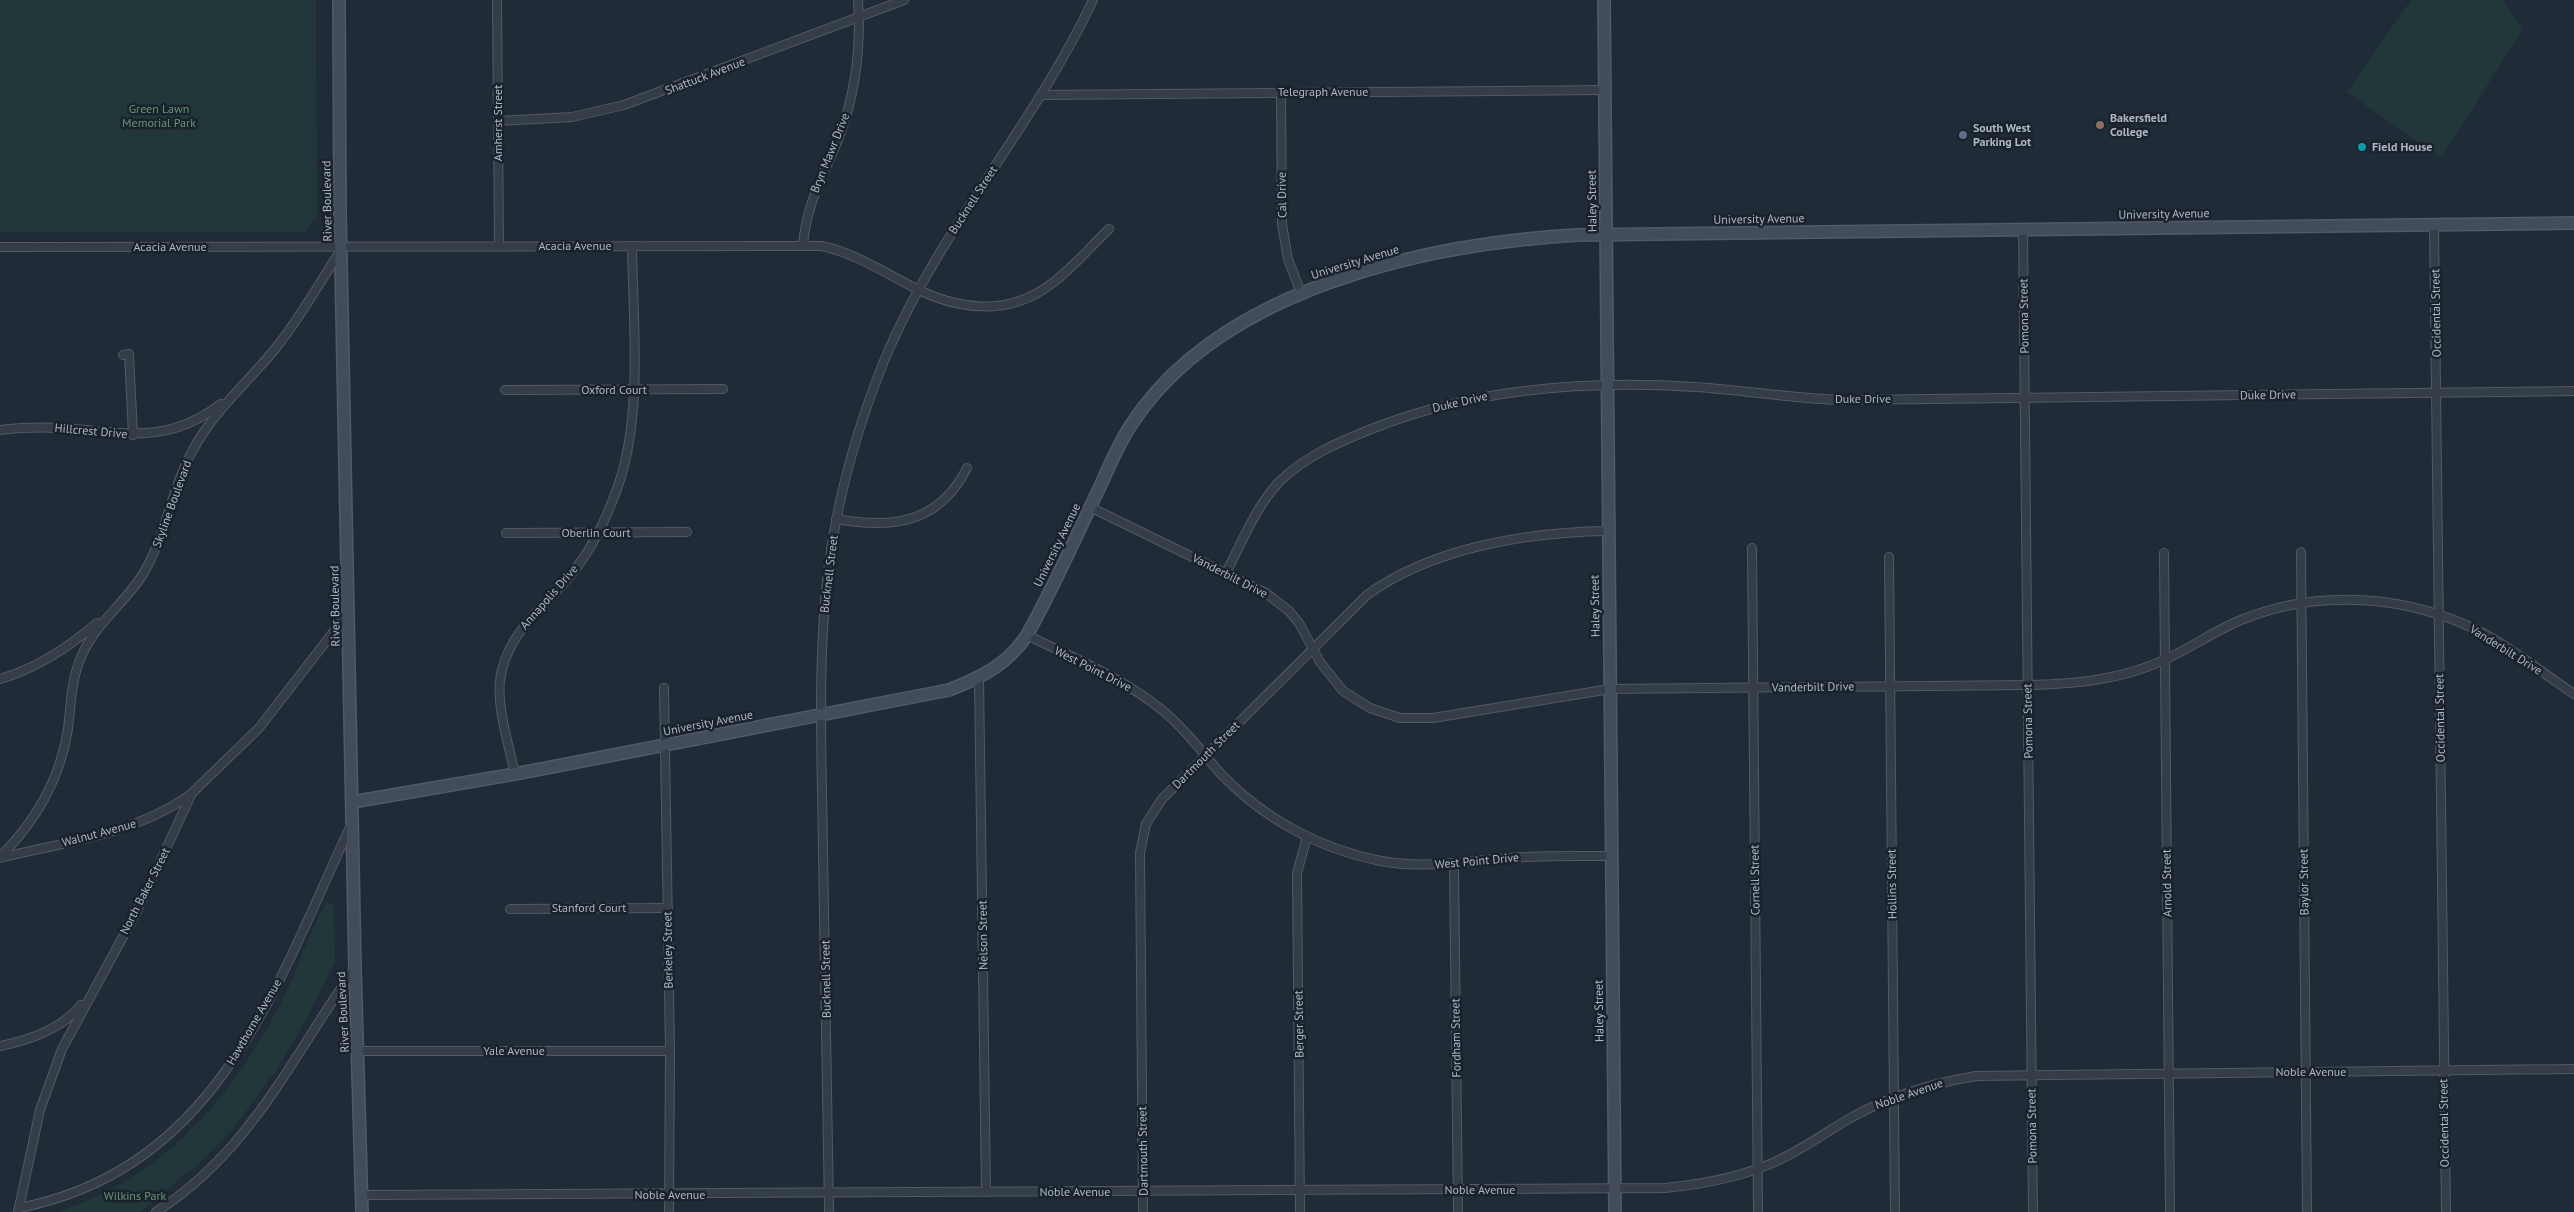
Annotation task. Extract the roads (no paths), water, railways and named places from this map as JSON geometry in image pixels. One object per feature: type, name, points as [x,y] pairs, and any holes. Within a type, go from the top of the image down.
[{"type":"street","name":"River Boulevard","points":[[339,0],[348,613],[362,1212]]},
{"type":"street","name":"Amherst Street","points":[[497,0],[499,246]]},
{"type":"street","name":"Bryn Mawr Drive","points":[[804,245],[809,206],[832,155],[850,101],[855,72],[859,17],[858,0]]},
{"type":"street","name":"Shattuck Avenue","points":[[498,121],[572,117],[624,105],[904,0]]},
{"type":"street","name":"Bucknell Street","points":[[829,1212],[821,714],[824,612],[836,519],[845,478],[870,398],[885,358],[918,290],[1041,95],[1093,0]]},
{"type":"street","name":"Haley Street","points":[[1604,0],[1615,1212]]},
{"type":"street","name":"Telegraph Avenue","points":[[1041,95],[1604,90]]},
{"type":"street","name":"Cal Drive","points":[[1280,93],[1282,224],[1288,259],[1301,293]]},
{"type":"street","name":"University Avenue","points":[[352,802],[515,774],[950,690],[979,678],[1009,658],[1027,635],[1122,439],[1160,386],[1207,344],[1242,322],[1301,293],[1394,264],[1465,247],[1539,237],[1607,234],[2574,223]]},
{"type":"street","name":"Occidental Street","points":[[2434,225],[2446,1212]]},
{"type":"street","name":"Acacia Avenue","points":[[0,248],[804,245],[839,249],[936,299],[966,307],[1001,306],[1019,301],[1050,285],[1109,229]]},
{"type":"street","name":"Pomona Street","points":[[2023,229],[2033,1212]]},
{"type":"street","name":"Annapolis Drive","points":[[515,774],[500,698],[500,683],[505,658],[519,632],[558,591],[578,566],[598,533],[616,492],[625,459],[630,433],[633,389],[632,246]]},
{"type":"street","name":"Skyline Boulevard","points":[[0,857],[30,824],[51,788],[64,748],[74,675],[92,636],[133,588],[153,556],[184,468],[206,429],[291,328],[342,247]]},
{"type":"street","points":[[122,355],[130,354],[133,435]]},
{"type":"street","name":"Duke Drive","points":[[1226,573],[1255,514],[1267,496],[1294,469],[1329,448],[1388,423],[1460,401],[1534,389],[1607,386],[1696,387],[1819,399],[2574,392]]},
{"type":"street","name":"Oxford Court","points":[[505,390],[723,389]]},
{"type":"street","name":"Hillcrest Drive","points":[[0,430],[58,428],[133,435],[161,432],[179,427],[210,412],[232,396]]},
{"type":"street","points":[[836,519],[884,525],[918,516],[944,499],[955,488],[967,468]]},
{"type":"street","name":"Vanderbilt Drive","points":[[1090,507],[1226,573],[1277,601],[1299,623],[1325,670],[1343,691],[1370,708],[1400,718],[1433,718],[1610,689],[2028,685],[2093,682],[2142,669],[2165,660],[2242,620],[2301,603],[2343,600],[2376,601],[2439,614],[2484,634],[2574,694]]},
{"type":"street","name":"Dartmouth Street","points":[[1144,1212],[1140,853],[1141,840],[1153,811],[1162,799],[1367,595],[1393,578],[1423,565],[1485,545],[1517,538],[1549,534],[1608,531]]},
{"type":"street","name":"Oberlin Court","points":[[506,533],[687,532]]},
{"type":"street","name":"Cornell Street","points":[[1752,548],[1758,1212]]},
{"type":"street","name":"Baylor Street","points":[[2301,552],[2307,1212]]},
{"type":"street","name":"Arnold Street","points":[[2164,553],[2170,1212]]},
{"type":"street","name":"Hollins Street","points":[[1889,556],[1895,1212]]},
{"type":"street","points":[[0,679],[64,648],[112,611]]},
{"type":"street","name":"North Baker Street","points":[[18,1210],[40,1110],[62,1049],[138,909],[192,793],[258,728],[348,613]]},
{"type":"street","name":"West Point Drive","points":[[1027,635],[1117,679],[1143,695],[1181,727],[1243,795],[1267,813],[1307,837],[1354,855],[1408,864],[1454,865],[1507,858],[1612,856]]},
{"type":"street","name":"Nelson Street","points":[[979,678],[986,1192]]},
{"type":"street","name":"Berkeley Street","points":[[664,688],[670,1051],[669,1212]]},
{"type":"street","name":"Walnut Avenue","points":[[0,857],[120,830],[162,812],[192,793]]},
{"type":"street","name":"Hawthorne Avenue","points":[[18,1210],[74,1194],[121,1172],[162,1141],[205,1098],[228,1068],[257,1023],[352,823]]},
{"type":"street","name":"Berger Street","points":[[1300,1212],[1297,873],[1307,837]]},
{"type":"street","name":"Fordham Street","points":[[1454,865],[1458,1212]]},
{"type":"street","name":"Stanford Court","points":[[510,909],[668,908]]},
{"type":"street","points":[[156,1212],[206,1173],[245,1132],[288,1073],[325,1010],[355,968]]},
{"type":"street","points":[[0,1046],[34,1036],[54,1027],[80,1007],[95,987]]},
{"type":"street","name":"Yale Avenue","points":[[359,1051],[670,1051]]},
{"type":"street","name":"Noble Avenue","points":[[362,1195],[1614,1189],[1693,1185],[1758,1169],[1804,1147],[1853,1117],[1894,1097],[1954,1080],[1976,1076],[2574,1069]]},
{"type":"place","name":"Bakersfield College","points":[[2100,125]]},
{"type":"place","name":"South West Parking Lot","points":[[1963,135]]},
{"type":"place","name":"Field House","points":[[2362,147]]},
{"type":"park label","name":"Green Lawn Memorial Park","points":[[159,116]]},
{"type":"park label","name":"Wilkins Park","points":[[135,1196]]}]
